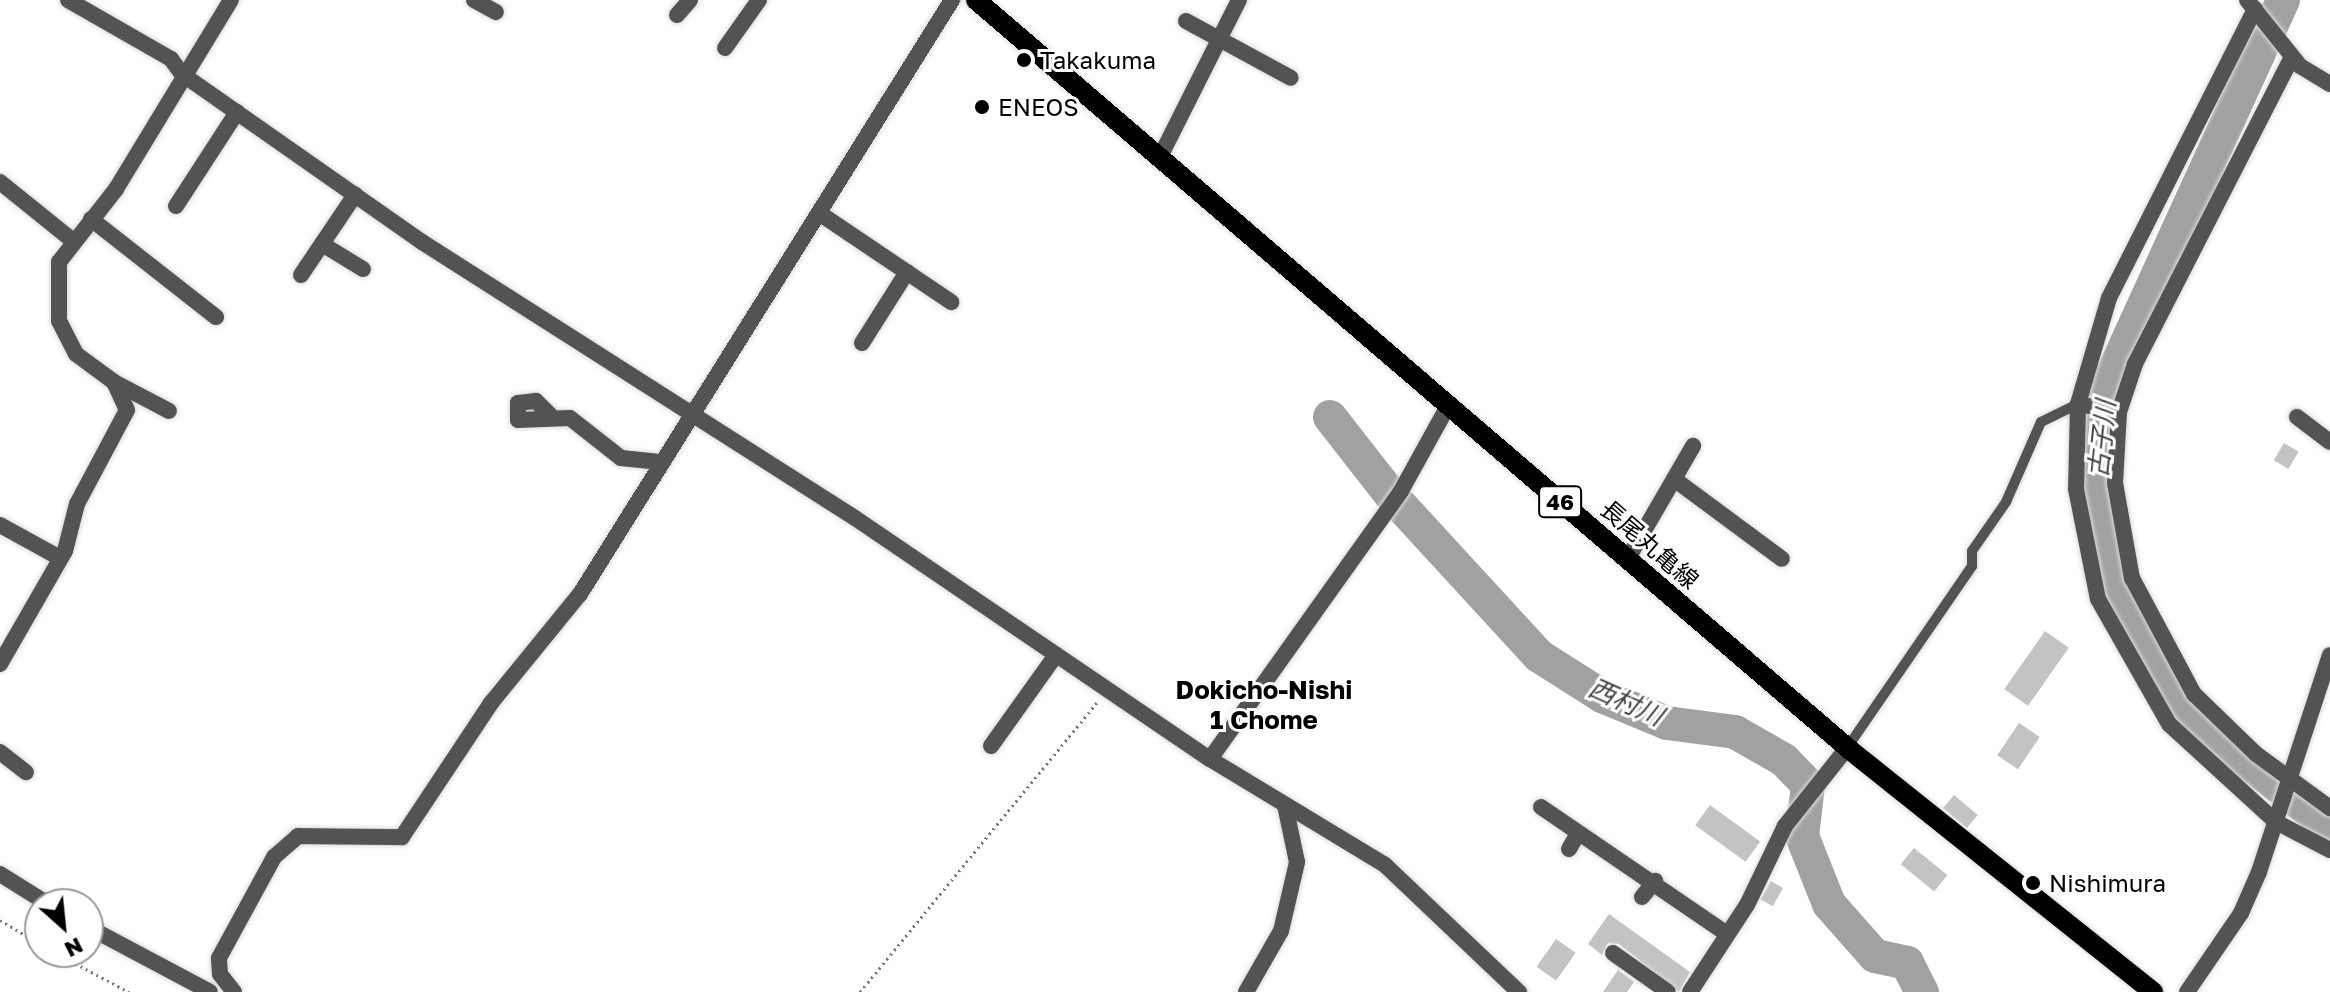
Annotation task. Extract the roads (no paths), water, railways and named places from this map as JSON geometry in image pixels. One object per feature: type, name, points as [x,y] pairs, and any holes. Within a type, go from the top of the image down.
[{"type":"main road","name":"長尾丸亀線","points":[[976,0],[1847,748],[2153,992]]},
{"type":"street","points":[[68,0],[171,59],[182,74],[355,195],[690,413],[1210,759],[1385,865],[1519,992]]},
{"type":"street","points":[[169,411],[114,382],[76,354],[59,321],[54,288],[73,241],[91,219],[231,0]]},
{"type":"street","points":[[474,0],[496,12]]},
{"type":"street","points":[[677,15],[690,0]]},
{"type":"street","points":[[725,48],[759,0]]},
{"type":"street","points":[[234,992],[220,974],[219,958],[274,857],[298,836],[402,837],[491,703],[580,594],[690,413],[822,215],[952,0]]},
{"type":"street","points":[[1160,157],[1239,0]]},
{"type":"street","points":[[2330,84],[2290,55],[2253,7],[2109,298],[2081,405],[2081,538],[2110,623],[2169,724],[2278,819],[2330,850]]},
{"type":"street","points":[[1186,21],[1291,78]]},
{"type":"street","points":[[2290,55],[2157,314],[2119,412],[2117,508],[2145,608],[2194,694],[2289,783],[2330,808]]},
{"type":"street","points":[[176,206],[237,112]]},
{"type":"street","points":[[0,182],[73,241]]},
{"type":"street","points":[[301,275],[355,195]]},
{"type":"street","points":[[822,215],[951,302]]},
{"type":"street","points":[[91,219],[216,317]]},
{"type":"street","points":[[322,244],[363,269]]},
{"type":"street","points":[[862,343],[907,272]]},
{"type":"street","points":[[0,664],[60,558],[77,504],[127,410],[114,382]]},
{"type":"street","points":[[2081,405],[2119,412]]},
{"type":"street","points":[[1210,759],[1401,491],[1448,406]]},
{"type":"street","points":[[550,415],[570,418],[621,458],[660,462]]},
{"type":"street","points":[[2297,417],[2330,442]]},
{"type":"street","points":[[1627,560],[1693,446]]},
{"type":"street","points":[[1674,479],[1782,559]]},
{"type":"street","points":[[0,525],[60,558]]},
{"type":"street","points":[[991,746],[1056,655]]},
{"type":"street","points":[[2187,992],[2241,913],[2278,819],[2330,655]]},
{"type":"street","points":[[1690,992],[1804,801],[1847,748]]},
{"type":"street","points":[[0,752],[26,772]]},
{"type":"street","points":[[1246,992],[1281,931],[1297,862],[1285,805]]},
{"type":"street","points":[[1541,807],[1573,842],[1655,881],[1727,934]]},
{"type":"street","points":[[0,874],[24,889]]},
{"type":"street","points":[[1642,897],[1655,881]]},
{"type":"street","points":[[104,936],[210,992]]},
{"type":"street","points":[[1613,953],[1668,992]]},
{"type":"lane","points":[[1847,748],[1972,566],[1972,551],[2006,502],[2041,422],[2081,405]]},
{"type":"waterway","name":"古子川","points":[[2283,0],[2107,386],[2094,470],[2106,548],[2129,616],[2168,687],[2203,727],[2330,827]]},
{"type":"waterway","name":"西村川","points":[[1330,417],[1391,495],[1539,656],[1602,696],[1667,723],[1735,732],[1784,760],[1808,785],[1802,836],[1829,904],[1875,956],[1907,963],[1922,992]]},
{"type":"place","name":"Takakuma","points":[[1024,60]]},
{"type":"place","name":"ENEOS","points":[[982,107]]},
{"type":"place","name":"Nishimura","points":[[2033,883]]},
{"type":"district","name":"Dokicho-Nishi 1 Chome","points":[[1264,705]]}]
